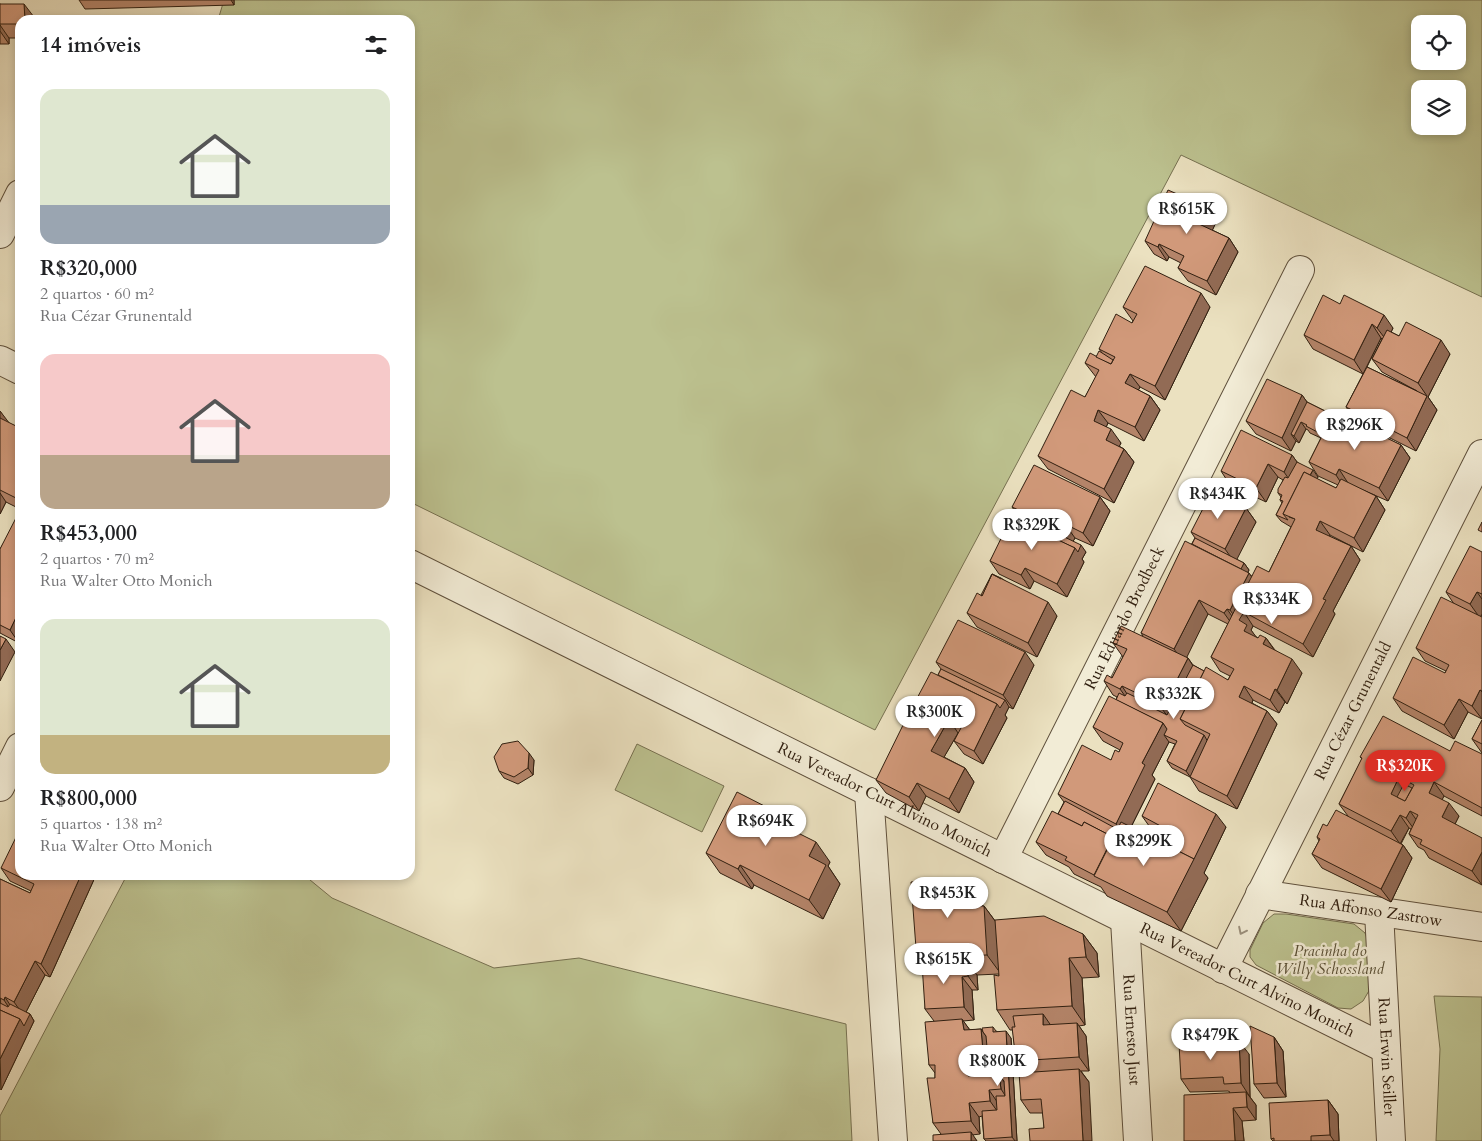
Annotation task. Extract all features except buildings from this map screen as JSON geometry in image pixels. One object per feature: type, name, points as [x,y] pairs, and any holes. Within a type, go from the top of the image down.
[{"type":"street","points":[[0,234],[15,204]]},
{"type":"street","name":"Rua Eduardo Brodbeck","points":[[1003,859],[1300,270]]},
{"type":"street","points":[[0,360],[15,368]]},
{"type":"street","name":"Rua Cézar Grunentald","points":[[1224,969],[1482,454]]},
{"type":"street","name":"Rua Vereador Curt Alvino Monich","points":[[415,566],[1386,1049]]},
{"type":"street","points":[[0,788],[15,758]]},
{"type":"street","points":[[869,792],[893,1141]]},
{"type":"street","name":"Rua Affonso Zastrow","points":[[1260,894],[1482,927]]},
{"type":"street","name":"Rua Erwin Seiller","points":[[1379,912],[1391,1141]]},
{"type":"street","name":"Rua Ernesto Just","points":[[1125,920],[1138,1141]]},
{"type":"green space","points":[[224,0],[1482,0],[1482,297],[1181,155],[875,730],[415,504],[415,15],[220,15]]},
{"type":"green space","points":[[637,744],[724,786],[702,832],[615,790]]},
{"type":"green space","points":[[124,880],[310,880],[332,898],[494,968],[579,958],[846,1024],[852,1141],[0,1141],[0,1116]]},
{"type":"green space","name":"Pracinha do Willy Schossland","points":[[1274,914],[1354,924],[1365,933],[1370,945],[1370,989],[1363,1001],[1351,1009],[1338,1008],[1256,965],[1250,957],[1250,950],[1263,923]]},
{"type":"green space","points":[[1434,996],[1482,997],[1482,1141],[1436,1141],[1440,1049]]}]
